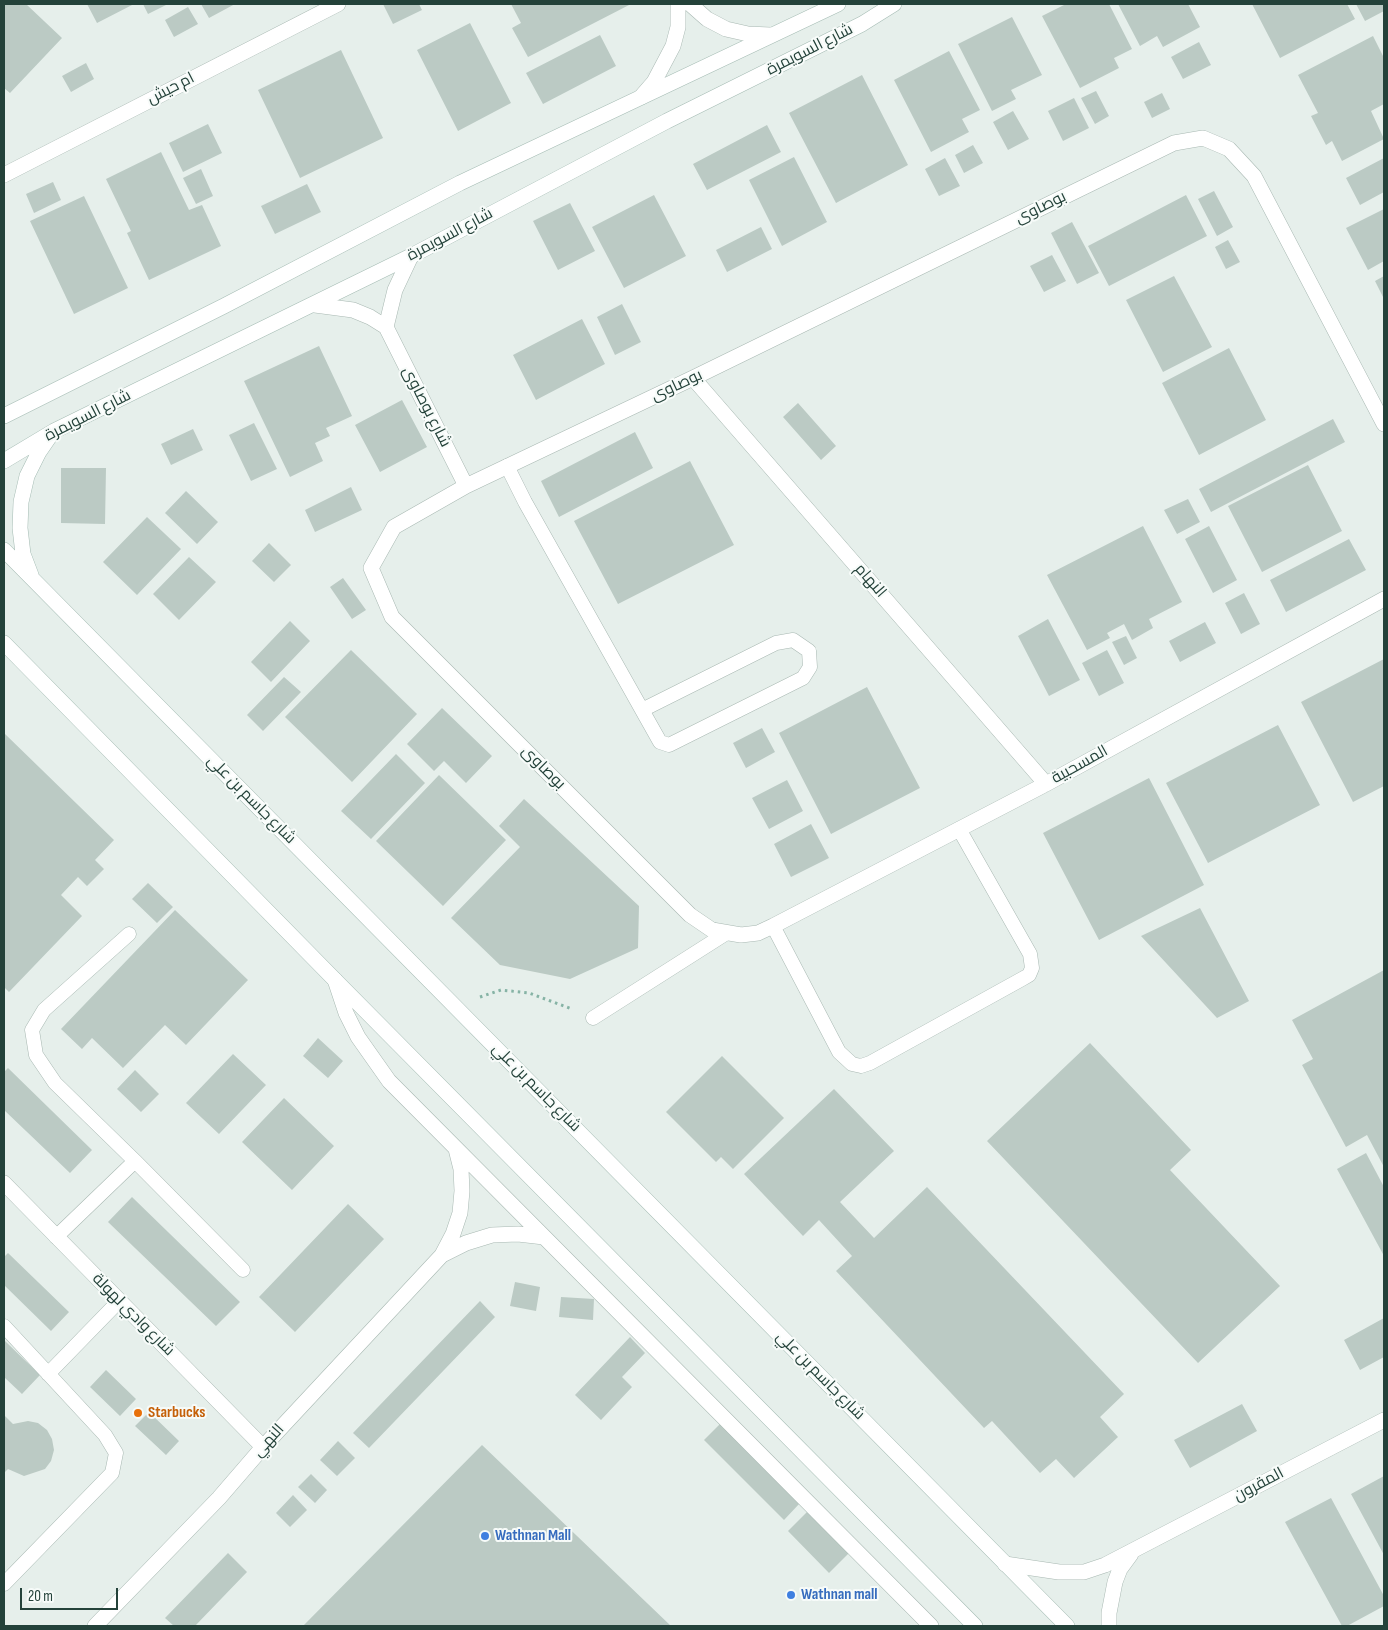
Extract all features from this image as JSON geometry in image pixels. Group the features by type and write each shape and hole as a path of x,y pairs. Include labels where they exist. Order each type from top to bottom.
{"street":[{"name":"ام حيش","path":"4,175 338,4"},
{"path":"641,96 665,65 673,46 678,27 678,4"},
{"path":"690,4 707,19 726,29 748,34 770,35"},
{"name":"شارع السويمرة","path":"4,416 460,183 838,4"},
{"name":"شارع السويمرة","path":"4,461 54,431 315,305 667,121 862,24 894,4"},
{"name":"بوصاوى","path":"773,926 758,933 741,935 724,934 700,924 392,617 371,568 394,527 466,486 694,378 1174,143 1203,138 1229,149 1254,176 1384,424"},
{"path":"315,305 352,310 370,317 386,327 394,290 410,256"},
{"name":"شارع بوصاوى","path":"386,327 466,486"},
{"name":"النهام","path":"694,378 1046,784"},
{"path":"4,405 40,398"},
{"path":"32,578 23,554 20,528 21,502 27,476 39,452 54,431"},
{"name":"شارع جاسم بن علي","path":"4,550 1067,1626"},
{"name":"المسحبية","path":"773,926 1046,784 1384,600"},
{"path":"4,643 975,1626"},
{"path":"335,980 346,1013 373,1059 389,1081 931,1626"},
{"name":"النهي","path":"95,1626 219,1498 263,1447 442,1254 455,1227 462,1191 461,1169 456,1147"},
{"name":"شارع وادي لهولة","path":"4,1183 263,1447"},
{"name":"النهي","path":"442,1254 466,1243 492,1235 518,1234 544,1237"},
{"name":"المقرون","path":"1005,1564 1051,1572 1084,1572 1105,1566 1384,1420"},
{"name":"المقرون","path":"1109,1626 1109,1613 1115,1582 1120,1569 1134,1551"}],"lane":[{"path":"507,466 525,502 642,710 660,742 670,745 803,678 810,667 809,651 793,640 776,643 642,710"},
{"path":"773,926 838,1052 852,1064 861,1066 870,1063 1029,975 1032,968 1030,954 959,829"},
{"path":"129,934 44,1010 32,1030 36,1055 55,1083 243,1270"},
{"path":"593,1018 724,934"},
{"path":"56,1237 135,1161"},
{"path":"48,1374 120,1301"},
{"path":"4,1326 105,1435 116,1453 112,1473 4,1584"}],"path":[{"path":"462,1013 479,997 501,990 529,993 593,1018"}],"building":[{"path":"4,4 26,4 62,38 10,93 4,88"},
{"path":"87,4 134,4 97,23"},
{"path":"143,4 168,4 148,14"},
{"path":"201,4 235,4 209,18"},
{"path":"383,4 419,4 422,10 393,24"},
{"path":"511,4 631,4 528,57 512,28 521,23"},
{"path":"1066,4 1109,4 1132,49 1114,58 1119,68 1080,88 1042,16"},
{"path":"1118,4 1188,4 1200,27 1163,47 1157,36 1140,46"},
{"path":"1252,4 1347,4 1355,19 1280,58"},
{"path":"1356,4 1384,4 1384,11 1365,21"},
{"path":"188,7 198,24 174,37 165,20"},
{"path":"1012,17 1042,75 1011,90 1016,99 992,111 958,44"},
{"path":"470,23 511,103 458,131 417,50"},
{"path":"600,35 616,66 543,104 526,73"},
{"path":"1373,36 1384,58 1384,104 1371,111 1384,139 1342,161 1332,141 1326,145 1311,116 1318,113 1298,75"},
{"path":"1199,42 1211,65 1183,79 1171,57"},
{"path":"341,50 383,138 300,178 258,90"},
{"path":"949,51 980,110 962,119 969,132 931,152 894,80"},
{"path":"86,63 94,79 71,92 62,76"},
{"path":"862,75 908,165 836,203 789,113"},
{"path":"1096,91 1109,116 1095,124 1081,98"},
{"path":"1162,93 1170,109 1152,118 1144,102"},
{"path":"1074,98 1089,128 1063,141 1048,111"},
{"path":"1013,111 1029,139 1008,150 993,122"},
{"path":"208,124 222,153 183,172 169,143"},
{"path":"767,125 781,152 707,190 693,164"},
{"path":"973,145 983,163 964,173 955,155"},
{"path":"161,152 189,210 202,205 221,246 149,280 127,233 131,231 106,179"},
{"path":"794,157 827,222 782,246 749,180"},
{"path":"945,158 960,186 939,196 925,169"},
{"path":"1384,158 1384,192 1360,205 1346,178"},
{"path":"201,169 213,196 196,204 183,178"},
{"path":"53,182 61,200 34,213 26,194"},
{"path":"307,184 321,212 275,234 261,206"},
{"path":"1214,191 1233,227 1217,236 1198,199"},
{"path":"654,195 686,256 624,288 592,227"},
{"path":"1186,195 1207,236 1109,286 1088,246"},
{"path":"84,196 128,288 74,314 30,221"},
{"path":"570,203 595,251 558,270 533,221"},
{"path":"1384,209 1384,261 1368,270 1346,228"},
{"path":"1072,222 1099,273 1077,284 1051,233"},
{"path":"761,227 772,249 727,272 716,250"},
{"path":"1228,240 1240,262 1226,269 1215,247"},
{"path":"1052,255 1066,281 1044,292 1030,266"},
{"path":"1174,276 1212,347 1163,372 1126,300"},
{"path":"1384,276 1384,299 1375,281"},
{"path":"622,304 641,342 615,355 597,317"},
{"path":"582,319 605,364 536,400 513,355"},
{"path":"319,346 352,416 326,428 330,436 315,443 323,461 290,477 244,381"},
{"path":"1229,348 1266,420 1199,455 1162,383"},
{"path":"402,400 427,447 380,472 355,425"},
{"path":"798,403 836,446 821,460 783,417"},
{"path":"1333,419 1345,442 1211,512 1199,489"},
{"path":"254,423 277,469 251,481 229,435"},
{"path":"193,429 203,450 171,465 161,444"},
{"path":"635,432 653,468 559,517 541,481"},
{"path":"690,461 734,545 618,604 574,521"},
{"path":"1308,465 1342,531 1262,572 1228,506"},
{"path":"61,468 106,468 105,524 61,523"},
{"path":"351,487 362,510 315,532 305,510"},
{"path":"186,491 218,522 197,544 165,513"},
{"path":"1188,499 1200,522 1177,534 1164,510"},
{"path":"147,517 181,549 137,595 103,562"},
{"path":"1143,526 1182,602 1149,619 1153,628 1132,640 1124,624 1107,633 1110,638 1087,650 1047,575"},
{"path":"1209,526 1237,580 1213,593 1185,539"},
{"path":"1349,539 1366,570 1286,612 1270,580"},
{"path":"269,543 291,565 274,582 252,561"},
{"path":"189,557 216,582 179,620 153,594"},
{"path":"343,578 366,610 352,619 330,587"},
{"path":"1244,593 1260,624 1241,634 1225,603"},
{"path":"1048,619 1080,680 1049,696 1018,636"},
{"path":"290,621 310,641 271,682 251,662"},
{"path":"1205,622 1216,643 1180,662 1169,641"},
{"path":"1126,636 1137,658 1124,665 1112,642"},
{"path":"351,650 417,714 352,782 285,717"},
{"path":"1107,650 1124,683 1099,696 1082,663"},
{"path":"1384,659 1384,786 1353,802 1301,702"},
{"path":"284,677 301,692 263,731 247,715"},
{"path":"867,687 920,788 831,834 779,733"},
{"path":"442,708 492,756 466,783 444,761 434,771 407,744"},
{"path":"1278,725 1320,805 1208,863 1166,783"},
{"path":"762,728 775,752 746,768 733,743"},
{"path":"4,733 114,840 95,860 104,869 87,886 78,877 61,895 82,916 9,992 4,987"},
{"path":"396,754 425,783 371,839 341,811"},
{"path":"439,775 506,840 443,906 376,841"},
{"path":"1149,778 1204,885 1099,940 1043,833"},
{"path":"787,780 803,811 769,829 752,798"},
{"path":"524,799 639,906 638,948 570,979 500,965 451,918 520,847 499,826"},
{"path":"811,824 829,858 791,877 774,844"},
{"path":"148,883 173,907 157,923 132,899"},
{"path":"1200,908 1249,1001 1217,1018 1141,936"},
{"path":"175,910 248,980 186,1045 165,1025 123,1068 92,1038 82,1049 61,1029"},
{"path":"1384,970 1384,1167 1367,1135 1346,1147 1302,1065 1313,1059 1292,1020"},
{"path":"318,1038 343,1061 328,1078 303,1056"},
{"path":"1090,1043 1191,1150 1170,1170 1280,1286 1198,1363 987,1141"},
{"path":"233,1054 266,1085 219,1134 186,1103"},
{"path":"722,1056 784,1118 733,1169 721,1157 716,1162 666,1112"},
{"path":"8,1068 92,1150 70,1173 4,1110 4,1072"},
{"path":"135,1070 159,1094 141,1112 117,1089"},
{"path":"834,1089 894,1151 840,1202 874,1238 927,1187 1124,1394 1100,1417 1118,1437 1074,1478 1056,1459 1040,1473 992,1421 984,1428 836,1271 852,1256 819,1220 803,1236 744,1174"},
{"path":"284,1098 334,1146 292,1190 242,1142"},
{"path":"1366,1153 1384,1187 1384,1256 1337,1169"},
{"path":"132,1197 240,1302 216,1326 108,1222"},
{"path":"348,1204 384,1239 295,1332 259,1297"},
{"path":"8,1253 69,1312 51,1331 4,1285 4,1257"},
{"path":"515,1282 540,1287 536,1311 510,1306"},
{"path":"561,1297 594,1299 593,1320 559,1317"},
{"path":"480,1301 495,1317 369,1448 353,1433"},
{"path":"1384,1318 1384,1357 1360,1370 1344,1340"},
{"path":"630,1337 645,1353 622,1377 632,1387 601,1420 575,1395"},
{"path":"4,1340 40,1375 22,1394 4,1377"},
{"path":"106,1370 136,1399 120,1416 90,1387"},
{"path":"1242,1404 1257,1431 1190,1468 1174,1440"},
{"path":"149,1412 179,1441 166,1455 135,1426"},
{"path":"4,1415 13,1424 28,1421 38,1423 47,1430 52,1439 54,1450 51,1461 45,1469 24,1476 8,1469 4,1473"},
{"path":"721,1423 800,1503 784,1520 704,1440"},
{"path":"338,1441 355,1458 337,1476 320,1460"},
{"name":"Wathnan Mall","path":"482,1445 671,1626 303,1626"},
{"path":"311,1474 327,1490 315,1503 298,1487"},
{"path":"1384,1476 1384,1555 1351,1494"},
{"path":"293,1495 307,1510 290,1527 276,1513"},
{"path":"1331,1498 1384,1596 1384,1606 1347,1626 1342,1626 1285,1522"},
{"path":"807,1512 849,1553 829,1573 788,1531"},
{"path":"228,1553 247,1572 195,1626 174,1626 165,1618"}],"place":[{"name":"Starbucks","path":"138,1413"},
{"name":"Wathnan Mall","path":"485,1536"},
{"name":"Wathnan mall","path":"791,1595"}]}
